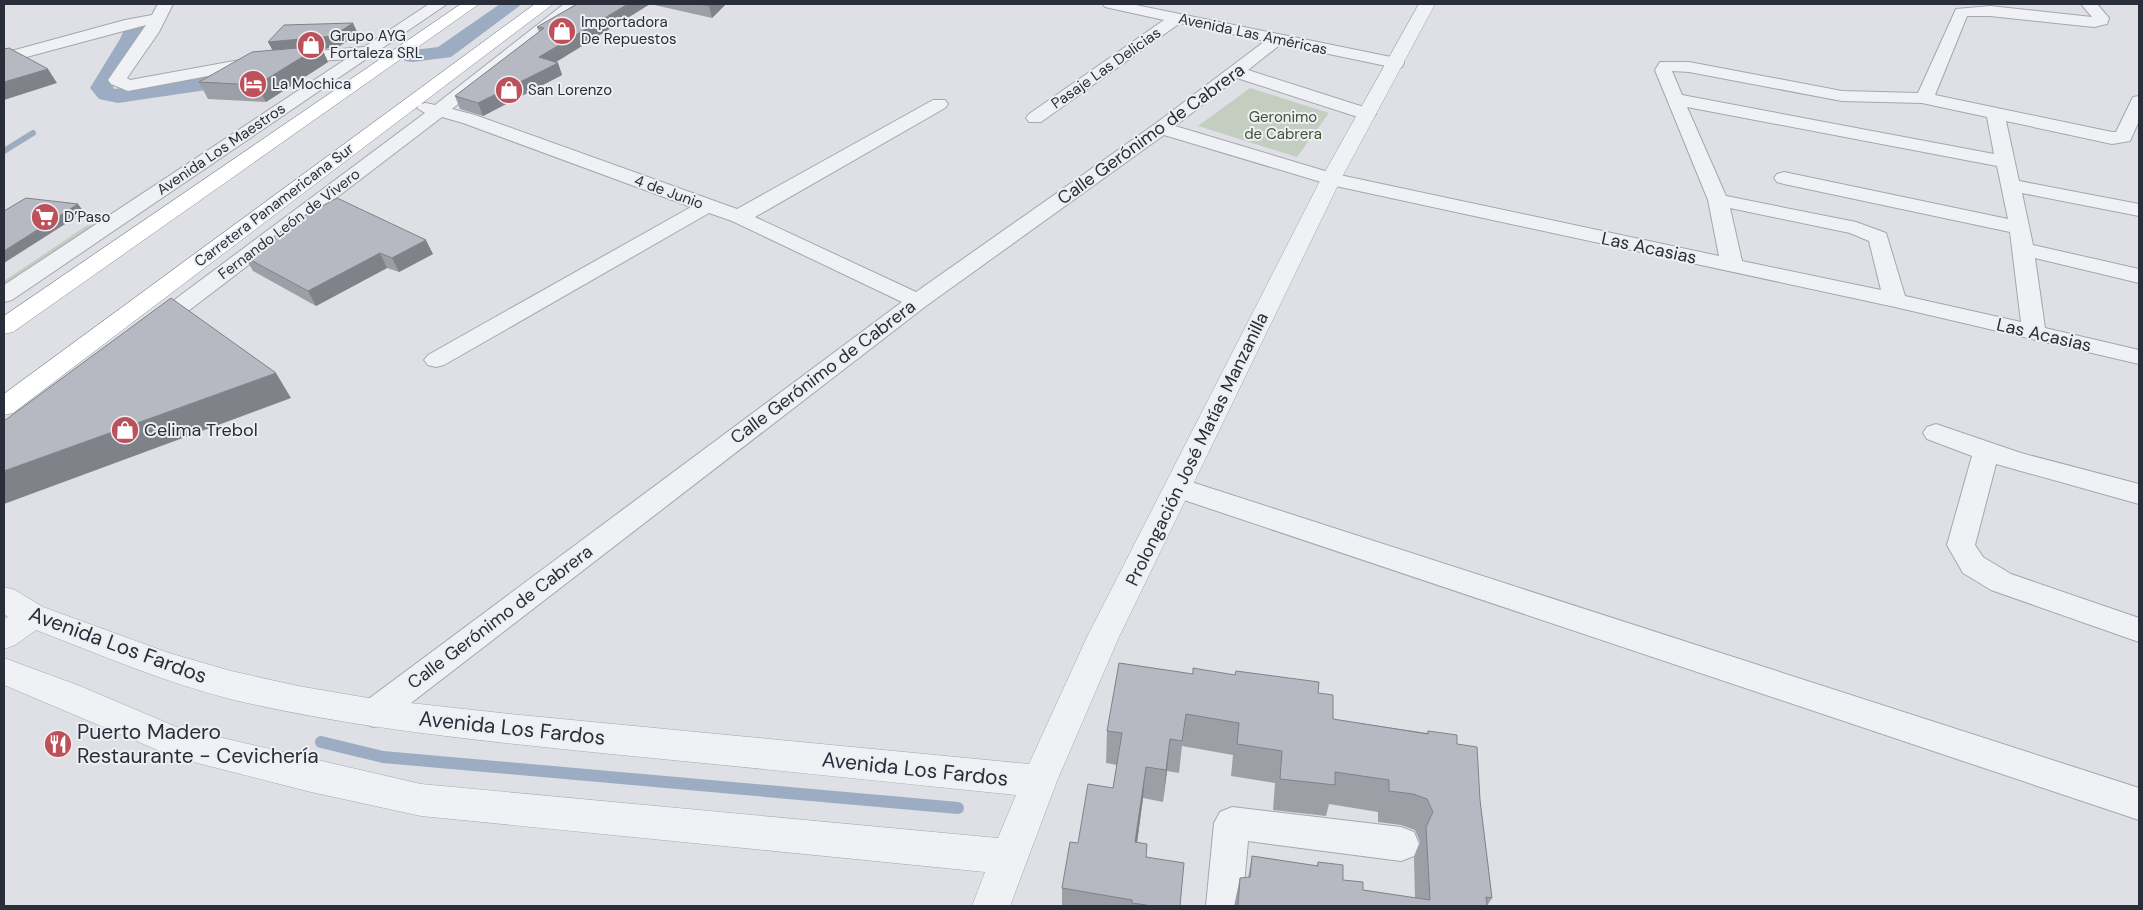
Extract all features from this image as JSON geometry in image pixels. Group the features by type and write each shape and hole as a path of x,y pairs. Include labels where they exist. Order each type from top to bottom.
{"highway":[{"path":"4,327 471,4"},
{"name":"Carretera Panamericana Sur","path":"4,407 545,4"}],"street":[{"name":"Avenida Los Maestros","path":"4,295 439,4"},
{"name":"Fernando León de Vivero","path":"141,336 439,111 573,4"},
{"name":"Avenida Las Américas","path":"1116,4 1396,63"},
{"name":"Prolongación José Matías Manzanilla","path":"991,906 1038,781 1103,637 1179,488 1331,179 1427,4"},
{"path":"1922,98 1928,93 1961,12 1990,11 2094,22 2101,21 2101,18 2089,4"},
{"path":"161,11 117,80 120,83 128,86 262,61 366,52"},
{"path":"4,58 131,23 161,11"},
{"name":"Pasaje Las Delicias","path":"1035,118 1177,18"},
{"name":"Calle Gerónimo de Cabrera","path":"374,713 918,301 1161,128 1278,39"},
{"path":"1732,266 1718,200 1663,70 1666,66 1689,67 1842,96 1922,98 2023,117 2096,136 2123,137 2139,100"},
{"path":"1236,72 1367,114"},
{"path":"1675,99 2007,162"},
{"name":"4 de Junio","path":"411,103 469,119 739,217 918,301"},
{"path":"739,217 939,104"},
{"path":"1995,113 2012,185 2034,333"},
{"name":"Las Acasias","path":"1161,128 1331,179 1895,300 2139,357"},
{"path":"1784,178 2021,238 2139,276"},
{"path":"2012,185 2139,210"},
{"path":"1718,200 1856,228 1880,237 1895,300"},
{"path":"436,360 707,206"},
{"path":"1936,433 1986,453 2042,470 2139,494"},
{"path":"1986,453 1961,545 1973,565 2001,582 2139,630"},
{"path":"1179,488 2139,804"},
{"name":"Avenida Los Fardos","path":"4,599 32,616 165,665 231,685 298,700 374,713 520,730 1038,781"},
{"path":"4,636 32,616"},
{"path":"4,671 68,696 174,742 311,776 421,800 1009,857"},
{"path":"1224,906 1232,823 1402,844"}],"green space":[{"name":"Geronimo de Cabrera","path":"1250,88 1329,113 1297,157 1198,126"},
{"path":"105,222 4,289 4,281 86,226"}],"building":[{"path":"577,4 628,4 539,57 558,63 478,103 455,96 544,28 537,27"},
{"path":"353,23 333,36 268,42 284,25"},
{"path":"320,46 257,85 199,82 252,52"},
{"path":"9,48 48,69 4,82 4,49"},
{"path":"26,198 78,204 4,251 4,211"},
{"path":"337,198 426,240 392,258 380,253 308,291 245,257 300,218"},
{"path":"171,298 276,373 4,471 4,421"},
{"path":"1119,663 1193,674 1193,668 1235,675 1236,671 1319,682 1318,693 1333,695 1333,719 1428,734 1428,731 1457,735 1457,744 1477,747 1480,800 1492,898 1486,897 1487,906 1238,906 1240,878 1250,877 1252,856 1318,866 1318,862 1343,865 1343,880 1363,882 1363,890 1430,900 1426,827 1433,812 1427,799 1413,794 1389,791 1389,780 1335,772 1335,785 1280,779 1282,751 1237,744 1239,723 1186,714 1182,741 1170,739 1166,770 1146,767 1135,842 1147,844 1146,857 1184,863 1180,906 1152,906 1132,903 1132,900 1062,888 1070,842 1078,843 1088,784 1113,788 1122,733 1107,731"}],"waterway":[{"path":"413,56 444,53 512,4"},
{"path":"134,27 130,39 101,88 107,94 118,96 247,77"},
{"path":"4,151 33,133"},
{"path":"321,742 383,757 958,808"}],"place":[{"name":"Importadora De Repuestos","path":"562,31"},
{"name":"Grupo AYG Fortaleza SRL","path":"311,45"},
{"name":"La Mochica","path":"253,84"},
{"name":"San Lorenzo","path":"509,90"},
{"name":"D’Paso","path":"45,217"},
{"name":"Celima Trebol","path":"125,430"},
{"name":"Puerto Madero Restaurante - Cevichería","path":"58,744"}]}
